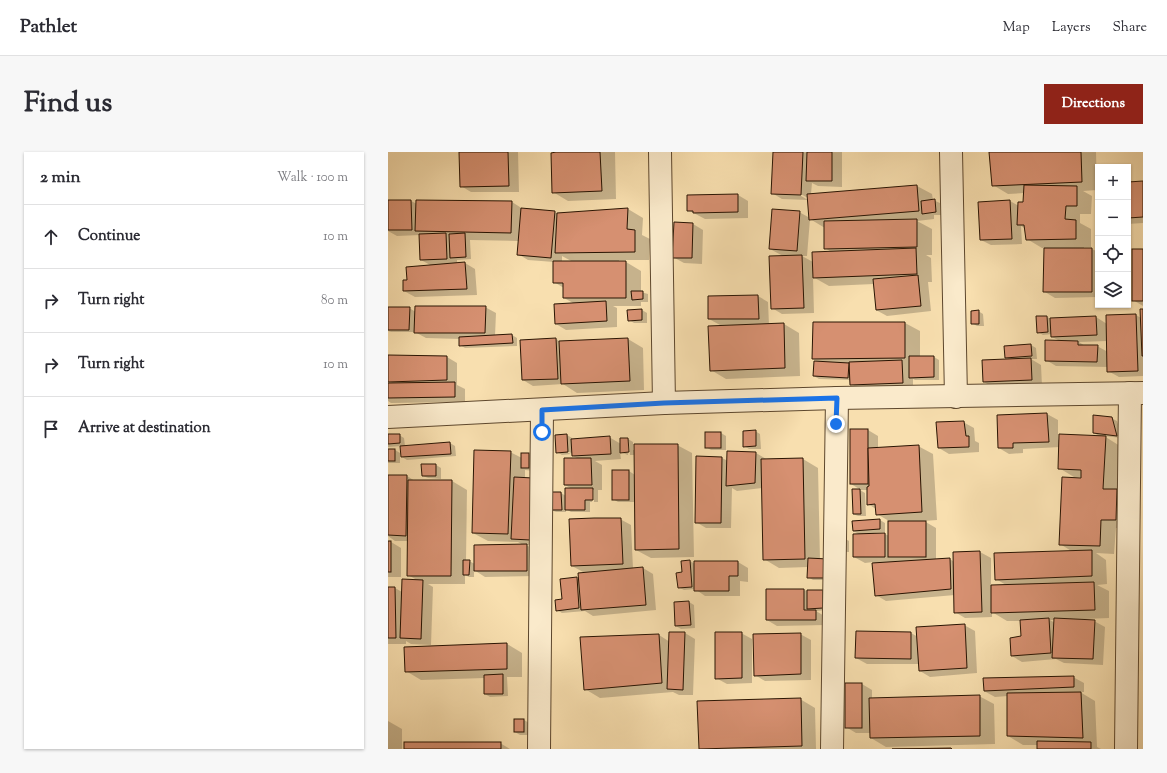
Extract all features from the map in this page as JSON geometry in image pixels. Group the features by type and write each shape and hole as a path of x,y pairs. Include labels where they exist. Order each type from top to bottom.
{"street":[{"path":"660,152 664,403"},
{"path":"951,152 956,397"},
{"path":"388,417 664,403 837,398 1136,393 1126,749"},
{"path":"832,749 837,398"},
{"path":"539,749 542,410"}],"building":[{"path":"459,152 508,152 509,186 460,187"},
{"path":"600,152 602,191 552,193 551,153"},
{"path":"773,152 803,152 801,195 771,194"},
{"path":"807,152 832,152 832,181 806,181"},
{"path":"989,152 1081,152 1082,182 992,186"},
{"path":"1143,181 1143,217 1131,218 1131,182"},
{"path":"917,185 919,211 809,220 807,194"},
{"path":"1024,185 1077,186 1077,206 1066,206 1065,219 1076,220 1076,239 1026,240 1024,225 1017,225 1018,202 1023,202"},
{"path":"738,194 738,212 693,213 693,211 687,211 687,195"},
{"path":"935,199 936,212 922,214 921,201"},
{"path":"388,200 411,200 412,230 388,230"},
{"path":"416,200 512,201 511,233 415,231"},
{"path":"1010,200 1012,239 980,240 978,202"},
{"path":"521,208 555,211 551,258 517,255"},
{"path":"628,208 627,229 635,230 635,252 555,253 557,213"},
{"path":"772,209 800,211 797,251 769,249"},
{"path":"917,219 917,247 824,249 824,221"},
{"path":"674,222 693,223 692,258 672,258"},
{"path":"446,233 447,259 420,260 419,234"},
{"path":"465,233 466,257 450,258 449,234"},
{"path":"916,248 917,274 813,278 812,252"},
{"path":"1044,248 1092,248 1092,292 1043,292"},
{"path":"1132,249 1143,249 1143,301 1132,301"},
{"path":"802,255 804,308 771,309 769,256"},
{"path":"553,261 626,261 626,298 563,298 563,283 553,283"},
{"path":"465,262 467,289 403,291 403,280 407,280 406,267"},
{"path":"918,275 921,306 876,310 873,279"},
{"path":"631,291 643,291 643,299 632,300"},
{"path":"758,295 759,319 708,319 708,296"},
{"path":"606,301 607,321 555,324 554,304"},
{"path":"415,306 486,306 485,333 414,333"},
{"path":"388,307 410,307 409,330 388,330"},
{"path":"642,309 642,320 628,321 627,310"},
{"path":"1140,309 1143,309 1143,356 1142,356"},
{"path":"979,310 979,324 971,324 971,311"},
{"path":"1136,314 1138,371 1107,372 1106,315"},
{"path":"1036,316 1047,316 1048,332 1037,333"},
{"path":"1096,316 1097,335 1051,337 1050,318"},
{"path":"813,322 905,322 905,358 812,359"},
{"path":"784,323 785,368 710,371 708,326"},
{"path":"512,334 513,343 459,346 459,337"},
{"path":"556,338 558,379 522,380 520,340"},
{"path":"628,338 630,381 561,384 559,341"},
{"path":"1045,340 1078,341 1078,345 1098,345 1097,362 1045,361"},
{"path":"1031,344 1032,356 1005,358 1004,346"},
{"path":"388,355 447,356 447,380 388,382"},
{"path":"909,356 934,356 934,377 909,378"},
{"path":"1031,358 1032,380 983,382 982,360"},
{"path":"902,360 903,383 850,385 849,362"},
{"path":"814,361 849,363 848,378 813,376"},
{"path":"455,382 455,397 388,398 388,383"},
{"path":"1047,413 1049,442 1013,443 1013,448 998,448 997,415"},
{"path":"1093,415 1112,417 1117,436 1093,433"},
{"path":"964,421 966,436 969,436 969,447 938,448 936,422"},
{"path":"850,429 868,429 868,484 850,484"},
{"path":"756,430 756,446 743,447 743,431"},
{"path":"705,432 721,432 721,448 705,448"},
{"path":"388,434 400,434 400,443 388,444"},
{"path":"567,434 568,452 556,453 555,435"},
{"path":"1059,434 1106,436 1103,489 1117,489 1116,520 1101,520 1100,546 1059,545 1062,477 1081,478 1081,470 1058,469"},
{"path":"610,436 611,454 572,456 571,439"},
{"path":"620,438 628,438 629,452 620,453"},
{"path":"450,442 451,454 401,457 400,446"},
{"path":"634,444 678,444 679,549 635,550"},
{"path":"919,445 922,512 876,515 875,504 867,505 867,487 869,486 868,448"},
{"path":"388,449 395,449 395,461 388,461"},
{"path":"474,450 511,451 508,534 472,533"},
{"path":"727,451 756,452 755,483 726,486"},
{"path":"521,453 529,453 529,468 521,468"},
{"path":"696,456 722,457 721,523 695,523"},
{"path":"564,458 591,458 592,485 564,485"},
{"path":"803,458 805,559 763,560 761,459"},
{"path":"421,464 436,464 436,476 422,476"},
{"path":"612,470 629,470 629,500 612,500"},
{"path":"388,475 407,475 406,536 388,535"},
{"path":"514,477 533,478 530,540 511,539"},
{"path":"408,480 452,480 451,576 407,576"},
{"path":"565,488 593,488 593,500 585,500 585,510 565,510"},
{"path":"852,489 860,489 861,514 853,514"},
{"path":"550,492 561,492 562,510 550,510"},
{"path":"621,518 623,564 571,566 569,519"},
{"path":"880,519 880,529 853,531 852,521"},
{"path":"888,521 926,521 926,557 888,557"},
{"path":"885,533 885,557 853,557 853,534"},
{"path":"388,541 391,541 391,572 388,572"},
{"path":"527,544 527,571 474,571 474,545"},
{"path":"1092,550 1092,576 995,580 994,553"},
{"path":"980,551 982,612 954,613 953,552"},
{"path":"808,558 828,559 828,578 807,578"},
{"path":"950,558 951,589 875,596 872,563"},
{"path":"463,560 470,560 469,575 463,575"},
{"path":"690,560 692,587 678,588 676,573 682,572 681,561"},
{"path":"694,561 738,561 738,576 729,576 729,591 694,591"},
{"path":"643,567 646,605 581,610 578,573"},
{"path":"577,577 579,608 556,611 555,600 562,599 560,579"},
{"path":"402,579 423,580 421,639 400,638"},
{"path":"1094,582 1095,610 991,613 991,585"},
{"path":"388,587 395,587 396,638 388,638"},
{"path":"766,589 804,589 804,610 816,610 816,620 766,620"},
{"path":"807,590 823,590 823,608 807,609"},
{"path":"689,601 691,625 675,626 674,602"},
{"path":"1049,618 1051,653 1011,656 1010,638 1021,636 1020,620"},
{"path":"1054,618 1095,620 1093,659 1052,658"},
{"path":"965,624 967,668 919,671 916,627"},
{"path":"856,631 911,632 911,659 855,658"},
{"path":"669,632 685,632 683,690 667,689"},
{"path":"715,632 742,632 742,678 715,679"},
{"path":"801,633 801,674 754,676 753,634"},
{"path":"659,634 662,683 584,690 580,637"},
{"path":"507,643 507,669 405,672 404,647"},
{"path":"503,674 503,694 484,694 484,675"},
{"path":"1074,676 1074,687 984,691 983,678"},
{"path":"845,683 862,683 862,728 845,728"},
{"path":"1081,692 1083,738 1007,736 1007,693"},
{"path":"980,695 980,736 870,738 869,698"},
{"path":"801,698 802,746 699,749 697,701"},
{"path":"514,719 524,719 524,732 514,732"},
{"path":"1037,741 1091,742 1091,749 1037,749"},
{"path":"404,742 501,742 501,749 404,749"},
{"path":"951,748 952,749 892,749"}],"route":[{"path":"542,432 542,410 664,403 837,398 836,424"}]}
